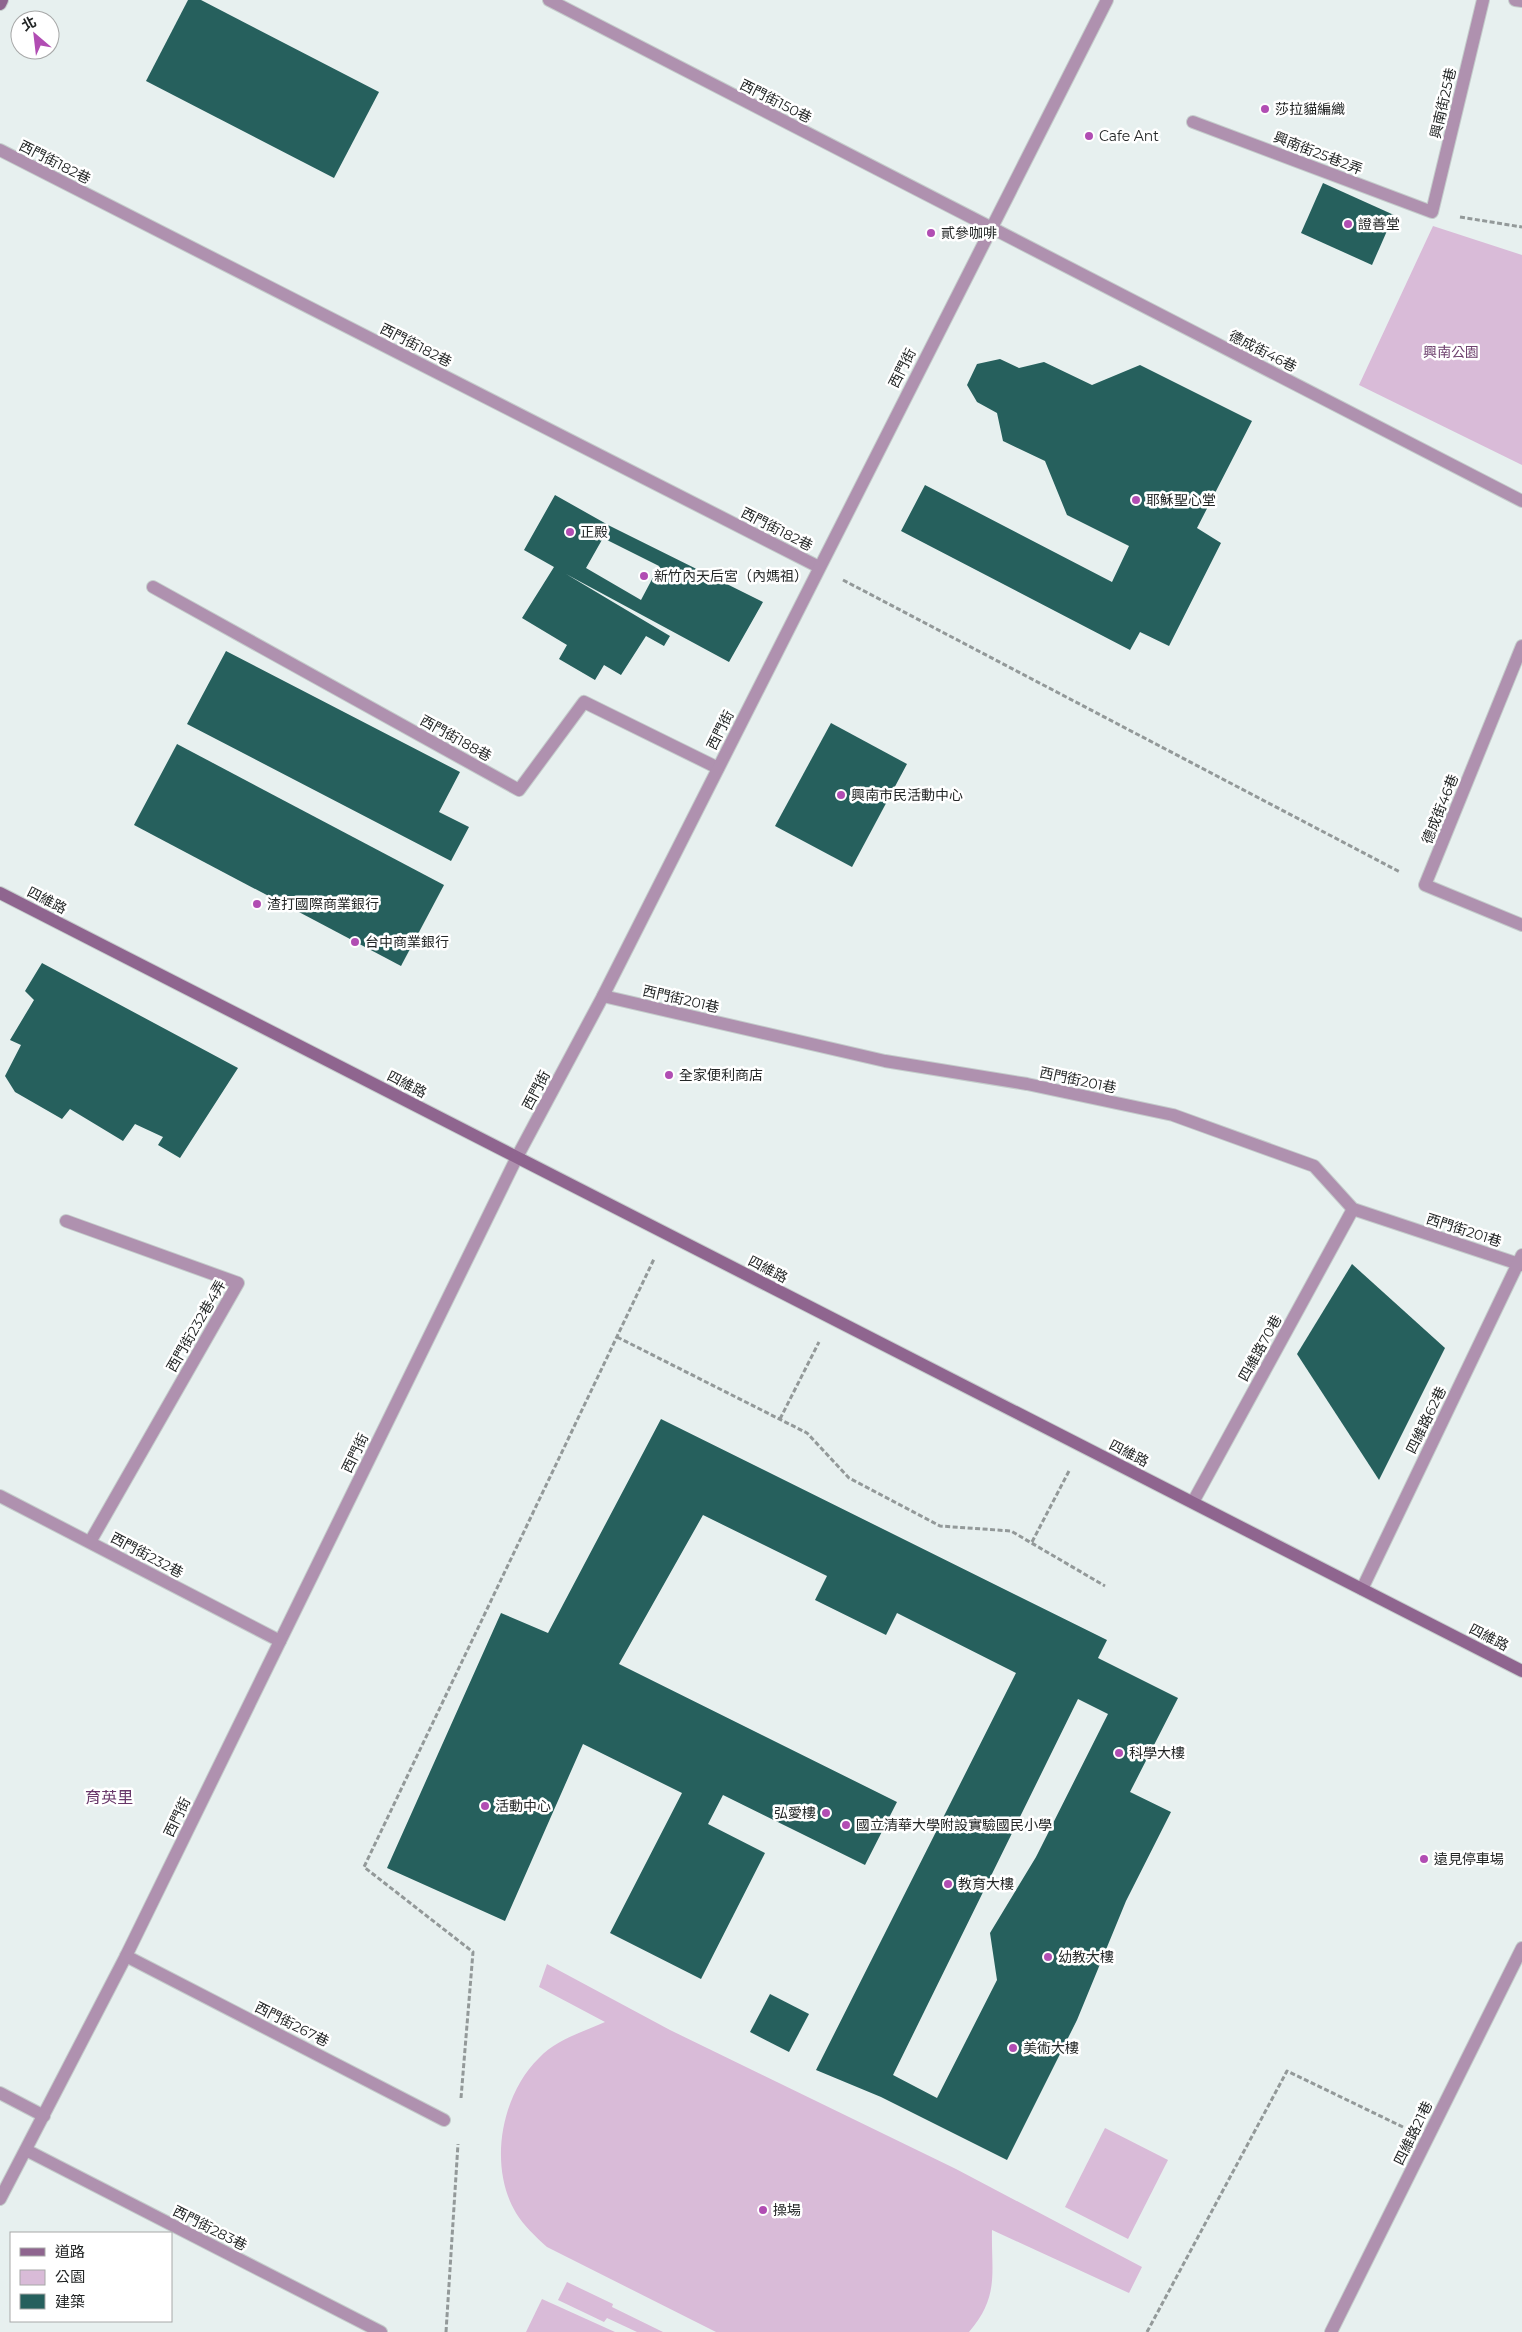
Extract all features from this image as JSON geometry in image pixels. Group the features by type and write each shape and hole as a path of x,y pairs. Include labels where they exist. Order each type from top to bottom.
{"street":[{"path":"0,4 2,0"},
{"name":"西門街150巷","path":"549,0 990,229"},
{"name":"西門街","path":"0,2198 126,1956 517,1157 603,996 1107,0"},
{"name":"興南街25巷","path":"1432,212 1483,0"},
{"path":"1515,0 1522,1"},
{"name":"興南街25巷2弄","path":"1193,122 1432,212"},
{"name":"西門街182巷","path":"0,150 819,567"},
{"name":"德成街46巷","path":"990,229 1522,501"},
{"name":"西門街188巷","path":"152,587 519,790 584,702 718,768"},
{"name":"德成街46巷","path":"1425,885 1522,646"},
{"path":"1425,885 1522,926"},
{"name":"四維路","path":"0,893 1522,1671"},
{"name":"西門街201巷","path":"603,996 885,1061 1027,1084 1173,1115 1314,1166 1353,1209 1521,1261"},
{"name":"四維路70巷","path":"1193,1502 1353,1209"},
{"name":"西門街232巷4弄","path":"66,1221 238,1283 90,1542"},
{"name":"四維路62巷","path":"1362,1589 1521,1261"},
{"name":"西門街232巷","path":"0,1496 280,1641"},
{"name":"四維路21巷","path":"1331,2332 1522,1948"},
{"name":"西門街267巷","path":"126,1956 444,2120"},
{"path":"0,2093 44,2116"},
{"name":"西門街283巷","path":"26,2150 381,2332"}],"path":[{"path":"1432,212 1522,227"},
{"path":"819,567 1425,885"},
{"path":"460,2107 473,1952 364,1867 666,1234"},
{"path":"780,1420 831,1318"},
{"path":"617,1337 807,1433 849,1478 940,1526 1011,1531 1105,1586"},
{"path":"1032,1542 1082,1446"},
{"path":"1147,2332 1287,2071 1427,2139"},
{"path":"446,2332 458,2136"}],"green space":[{"name":"興南公園","path":"1433,226 1522,255 1522,465 1359,385"},
{"path":"547,1964 670,2030 956,2169 1142,2267 1129,2293 992,2230 992,2283 990,2295 986,2307 969,2332 716,2332 547,2247 519,2218 507,2194 502,2174 501,2153 508,2111 515,2091 526,2073 546,2051 570,2037 605,2022 539,1987"},
{"path":"1105,2128 1168,2160 1128,2239 1065,2207"},
{"path":"567,2282 613,2304 612,2307 663,2332 637,2332 607,2318 604,2322 558,2300"},
{"path":"542,2299 615,2332 526,2332"}],"building":[{"path":"188,0 201,0 379,92 334,178 146,81"},
{"name":"證善堂","path":"1323,183 1394,215 1372,265 1301,233"},
{"name":"耶穌聖心堂","path":"1000,359 1019,368 1044,362 1092,385 1140,365 1252,421 1197,528 1221,543 1169,646 1140,632 1130,650 901,531 925,485 1112,582 1129,546 1067,515 1045,461 1003,441 997,413 977,402 967,385 977,364"},
{"name":"新竹內天后宮（內媽祖）","path":"555,495 610,526 763,602 729,662 566,574 670,636 664,646 646,636 621,675 604,665 595,680 559,659 567,645 522,618 554,567 524,550","holes":["603,538 659,566 641,600 586,568"]},
{"path":"226,651 460,772 439,812 469,827 451,861 187,724"},
{"name":"興南市民活動中心","path":"831,723 907,764 852,867 775,826"},
{"path":"177,744 444,885 401,966 134,825"},
{"path":"42,963 238,1068 180,1158 158,1145 163,1137 135,1124 123,1141 70,1109 62,1119 15,1092 5,1076 21,1045 10,1040 34,1000 25,991"},
{"path":"1352,1264 1445,1348 1379,1480 1297,1354"},
{"path":"661,1419 1107,1640 1098,1658 1178,1698 1130,1792 1171,1812 1126,1901 1077,2020 1007,2160 881,2097 816,2070 1016,1673 897,1613 886,1635 815,1600 827,1576 703,1515 619,1664 897,1802 865,1865 723,1795 708,1824 765,1853 701,1979 610,1933 682,1793 583,1744 505,1921 387,1868 501,1613 548,1633","holes":["1078,1699 1108,1714 1036,1857 990,1933 997,1980 937,2098 893,2075"]},
{"path":"770,1994 809,2014 789,2052 750,2032"}],"place":[{"name":"莎拉貓編織","path":"1265,109"},
{"name":"Cafe Ant","path":"1089,136"},
{"name":"證善堂","path":"1348,224"},
{"name":"貳參咖啡","path":"931,233"},
{"name":"耶穌聖心堂","path":"1136,500"},
{"name":"正殿","path":"570,532"},
{"name":"新竹內天后宮（內媽祖）","path":"644,576"},
{"name":"興南市民活動中心","path":"841,795"},
{"name":"渣打國際商業銀行","path":"257,904"},
{"name":"台中商業銀行","path":"355,942"},
{"name":"全家便利商店","path":"669,1075"},
{"name":"科學大樓","path":"1119,1753"},
{"name":"活動中心","path":"485,1806"},
{"name":"弘愛樓","path":"826,1813"},
{"name":"國立清華大學附設實驗國民小學","path":"846,1825"},
{"name":"遠見停車場","path":"1424,1859"},
{"name":"教育大樓","path":"948,1884"},
{"name":"幼教大樓","path":"1048,1957"},
{"name":"美術大樓","path":"1013,2048"},
{"name":"操場","path":"763,2210"}],"district":[{"name":"育英里","path":"109,1797"}]}
